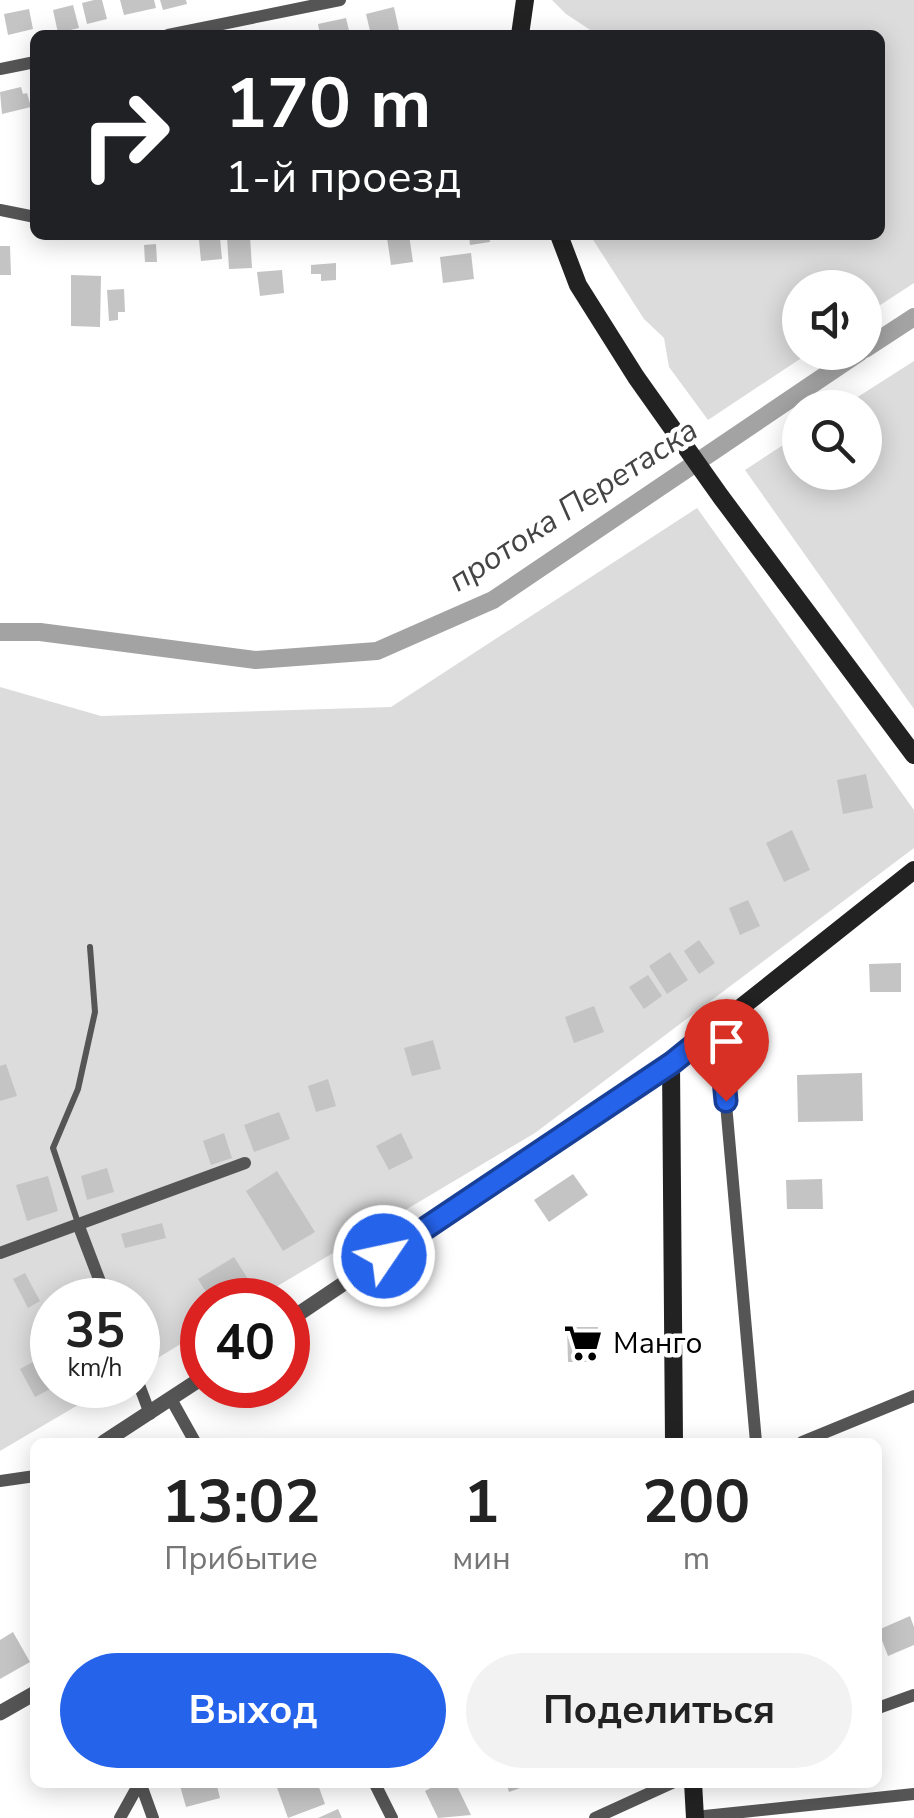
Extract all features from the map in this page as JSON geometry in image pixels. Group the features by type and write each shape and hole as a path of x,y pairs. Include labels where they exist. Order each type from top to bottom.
{"main road":[{"path":"521,30 524,0"},
{"path":"561,240 578,285 636,377 914,755"},
{"path":"674,1438 672,1063 914,870"},
{"path":"693,1788 695,1818"}],"street":[{"path":"187,30 281,6 340,0"},
{"path":"0,69 30,63"},
{"path":"0,210 30,216"},
{"path":"719,1025 756,1438"},
{"path":"310,1306 672,1063"},
{"path":"0,1253 246,1163"},
{"path":"78,1224 98,1278"},
{"path":"111,1438 180,1394"},
{"path":"812,1438 914,1396"},
{"path":"171,1400 193,1438"},
{"path":"148,1408 150,1414"},
{"path":"0,1481 30,1477"},
{"path":"882,1707 914,1695"},
{"path":"0,1713 30,1696"},
{"path":"120,1818 137,1788"},
{"path":"142,1788 153,1818"},
{"path":"377,1788 392,1818"},
{"path":"595,1818 661,1788"},
{"path":"695,1818 914,1794"}],"lane":[{"path":"78,1224 54,1148 78,1089 94,1012 90,947"}],"shaded area":[{"path":"552,0 914,0 914,283 882,304 882,270 782,270 783,370 708,420 669,367 664,338 644,319 593,240 885,240 885,30 590,30"},
{"path":"914,361 914,709 745,470 782,446 782,490 882,490 882,390 869,390"},
{"path":"697,508 914,810 914,848 535,1133 291,1278 180,1278 180,1344 160,1357 160,1278 30,1278 30,1408 73,1408 0,1451 0,687 101,716 391,707"}],"building":[{"path":"102,0 107,19 87,24 82,3"},
{"path":"120,0 154,0 156,8 124,15"},
{"path":"160,0 186,0 187,4 163,10"},
{"path":"73,5 79,28 57,30 53,10"},
{"path":"394,7 399,30 370,30 366,14"},
{"path":"29,9 33,29 8,35 4,14"},
{"path":"346,18 349,30 319,30 318,24"},
{"path":"21,87 23,94 27,93 30,107 2,114 0,92"},
{"path":"199,240 220,240 222,259 201,261"},
{"path":"227,240 250,240 252,268 229,269"},
{"path":"387,240 410,240 413,262 391,265"},
{"path":"470,240 490,240 490,242 470,245"},
{"path":"156,244 157,262 145,262 144,245"},
{"path":"0,246 10,246 11,275 0,275"},
{"path":"471,253 474,279 443,283 440,257"},
{"path":"336,263 336,280 321,281 321,274 311,274 311,265"},
{"path":"282,270 284,293 260,296 257,272"},
{"path":"71,275 101,276 100,327 71,326"},
{"path":"124,289 125,312 118,312 118,320 109,321 107,290"},
{"path":"866,774 873,808 843,814 837,780"},
{"path":"792,830 810,870 784,882 766,843"},
{"path":"748,900 760,926 740,935 729,908"},
{"path":"699,940 715,963 699,974 684,951"},
{"path":"670,952 688,980 667,994 649,966"},
{"path":"901,963 901,992 870,992 869,964"},
{"path":"648,975 662,996 644,1009 629,987"},
{"path":"594,1006 604,1032 574,1043 565,1017"},
{"path":"433,1040 441,1069 412,1076 404,1048"},
{"path":"6,1064 17,1096 0,1101 0,1066"},
{"path":"862,1073 863,1121 798,1122 797,1075"},
{"path":"328,1079 336,1106 316,1112 308,1086"},
{"path":"279,1112 290,1139 254,1152 244,1125"},
{"path":"224,1133 232,1158 211,1165 203,1141"},
{"path":"401,1133 413,1158 389,1170 376,1146"},
{"path":"107,1168 114,1192 87,1200 81,1176"},
{"path":"277,1171 315,1232 283,1251 246,1191"},
{"path":"573,1174 588,1195 549,1222 534,1200"},
{"path":"48,1176 58,1211 27,1221 16,1185"},
{"path":"822,1179 823,1209 787,1209 786,1180"},
{"path":"162,1223 166,1238 125,1248 121,1234"},
{"path":"234,1257 247,1278 200,1278"},
{"path":"25,1273 30,1282 28,1308 13,1279"},
{"path":"567,1327 598,1327 598,1362 568,1362"},
{"path":"30,1364 30,1388 20,1369"},
{"path":"910,1616 914,1645 888,1656 882,1628"},
{"path":"13,1632 30,1662 0,1679 0,1640"},
{"path":"181,1788 218,1788 220,1798 186,1807"},
{"path":"277,1788 319,1788 325,1804 288,1818"},
{"path":"458,1788 471,1815 438,1818 425,1791"},
{"path":"338,1809 342,1818 318,1818"}],"waterway":[{"name":"протока Перетаска","path":"882,338 914,317"},
{"name":"протока Перетаска","path":"0,632 40,632 256,660 377,651 493,600 833,370"}],"place":[{"name":"Манго","path":"583,1343"}],"route":[{"path":"384,1256 672,1063 719,1025 726,1101"}]}
